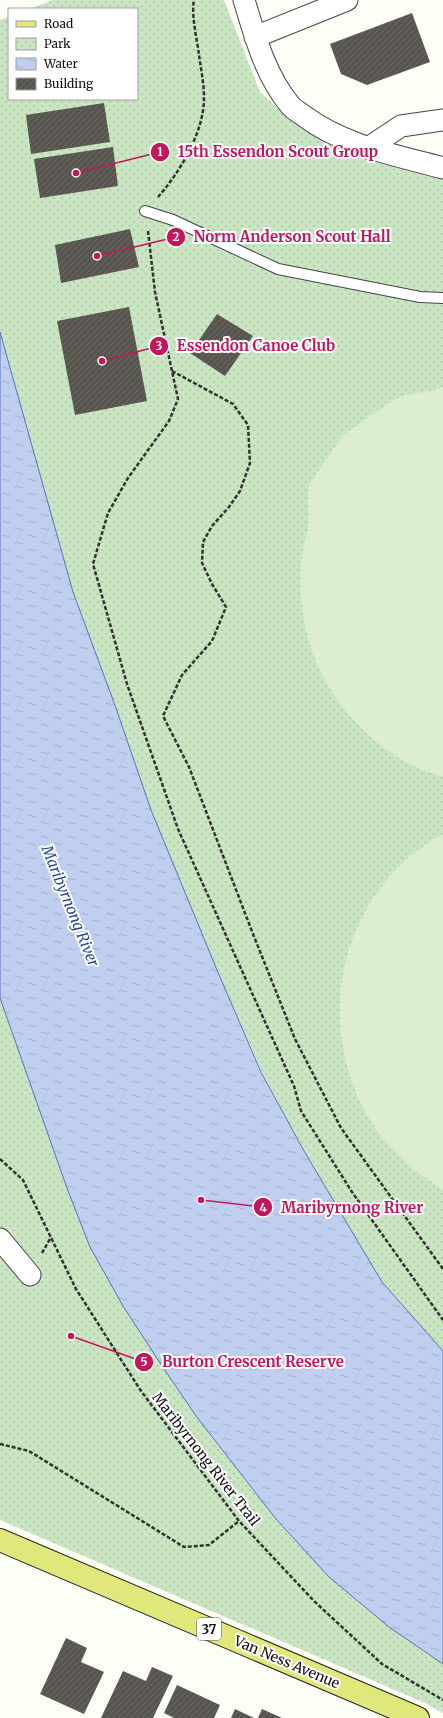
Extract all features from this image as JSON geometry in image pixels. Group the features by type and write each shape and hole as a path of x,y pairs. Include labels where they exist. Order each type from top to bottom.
{"main road":[{"name":"Van Ness Avenue","path":"0,1540 418,1718"}],"street":[{"path":"244,0 255,37 272,77 291,106 319,128 368,148 443,168"},
{"path":"255,37 347,0"},
{"path":"368,148 401,126 443,120"},
{"path":"0,1239 30,1275"}],"lane":[{"path":"146,211 173,220 278,269 420,297 443,298"}],"path":[{"path":"194,0 204,99 198,130 188,154 169,184 146,211 155,292 178,399 169,422 128,478 108,514 93,564 123,669 178,829 294,1086 301,1111 352,1192 443,1320"},
{"path":"172,370 233,404 248,425 250,463 240,491 229,507 212,526 203,542 202,563 212,584 226,606 212,641 182,675 163,716 189,767 252,934 295,1038 341,1128 443,1269"},
{"name":"Maribyrnong River Trail","path":"0,1159 23,1180 76,1289 141,1391 239,1520 314,1601 382,1664 443,1700"},
{"path":"0,1444 29,1451 184,1547 209,1545 239,1520"}],"green space":[{"path":"53,0 224,0 260,92 284,114 327,139 443,170 443,1351 382,1282 304,1151 262,1072 217,970 151,810 116,708 73,592 0,332 0,20 8,17 8,100 138,100 138,8 32,8"},
{"path":"443,387 443,777 416,767 390,752 367,734 347,712 329,688 316,661 307,634 302,605 301,578 303,547 308,530 309,487 344,435 373,414 402,396"},
{"path":"443,834 443,1190 410,1166 395,1152 381,1136 358,1098 345,1056 340,1013 344,971 356,930 377,892 406,860"},
{"path":"0,998 44,1121 162,1366 196,1416 276,1519 329,1577 389,1627 443,1664 443,1713 425,1703 0,1520"}],"water":[{"path":"0,332 73,592 116,708 151,810 261,1072 304,1151 382,1282 443,1351 443,1664 389,1627 329,1577 276,1519 196,1416 162,1366 123,1306 90,1247 68,1191 0,998"}],"building":[{"path":"412,13 430,62 367,85 341,74 330,44"},
{"path":"104,103 110,142 31,154 26,115"},
{"path":"113,147 118,186 40,198 34,159"},
{"path":"130,229 139,267 61,283 55,245"},
{"path":"129,307 147,401 75,415 57,321"},
{"path":"217,314 253,336 225,376 190,353"},
{"path":"66,1638 87,1648 81,1662 104,1672 84,1714 40,1694"},
{"path":"152,1667 173,1676 153,1718 101,1718 123,1671 146,1681"},
{"path":"177,1685 220,1705 214,1718 174,1718 164,1713"},
{"path":"235,1709 254,1718 231,1718"},
{"path":"262,1709 282,1718 258,1718"}],"place":[{"name":"15th Essendon Scout Group","path":"76,173"},
{"name":"Norm Anderson Scout Hall","path":"97,256"},
{"name":"Essendon Canoe Club","path":"102,361"},
{"name":"Maribyrnong River","path":"201,1200"},
{"name":"Burton Crescent Reserve","path":"71,1336"}]}
